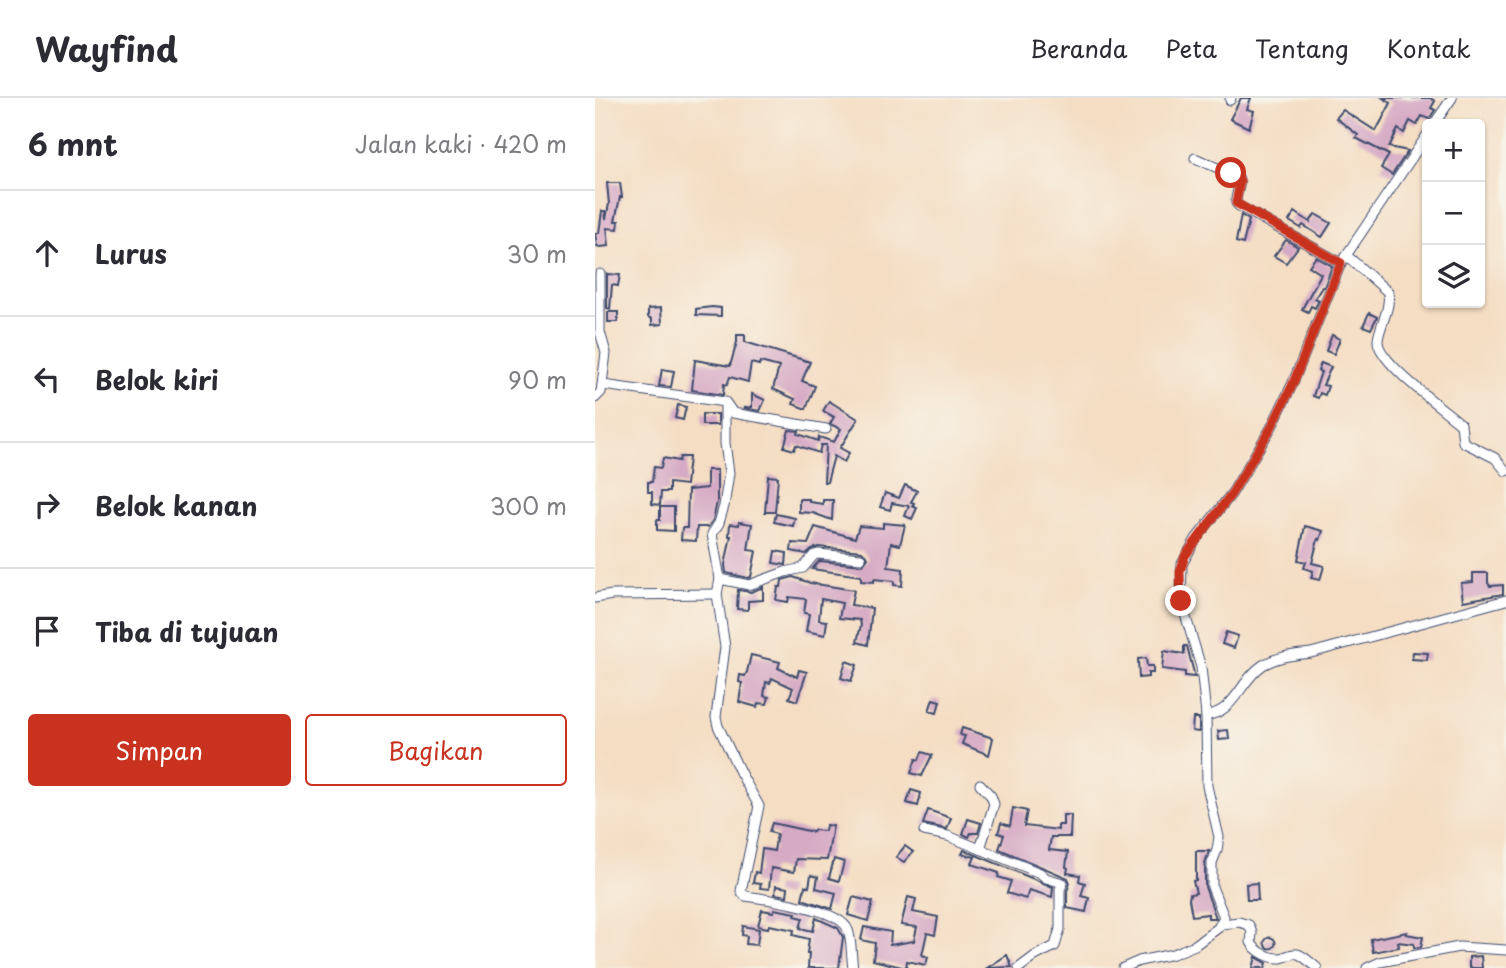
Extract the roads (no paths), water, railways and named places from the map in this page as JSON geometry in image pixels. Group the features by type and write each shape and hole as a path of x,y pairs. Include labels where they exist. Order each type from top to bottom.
{"street":[{"path":"1437,119 1452,98"},
{"path":"1222,924 1223,912 1214,894 1211,878 1219,837 1207,786 1206,715 1201,667 1181,601 1182,564 1190,548 1232,493 1271,428 1292,386 1343,259 1422,142"},
{"path":"1195,158 1238,177 1240,181 1235,198 1239,206 1343,259 1388,292 1389,303 1378,340 1380,349 1419,393 1461,424 1463,442 1495,458 1506,471"},
{"path":"595,398 600,395 603,385 606,354 597,311 600,274"},
{"path":"603,385 725,402 733,413 826,429"},
{"path":"725,402 725,443 729,473 724,506 719,523 712,534 720,579 717,594 725,648 717,722 760,809 741,893 818,911 839,919 848,930 853,968"},
{"path":"720,579 749,585 803,568 818,554 861,558"},
{"path":"595,598 615,595 717,594"},
{"path":"1206,715 1225,710 1253,674 1281,656 1311,653 1506,600"},
{"path":"979,784 991,796 994,804 979,849"},
{"path":"924,831 936,832 1063,883 1060,889 1060,929 1055,946 1019,968"},
{"path":"1123,968 1139,961 1184,950 1222,924 1239,922 1249,925 1251,942 1256,949 1268,956 1279,958 1300,954 1317,968"},
{"path":"1367,968 1380,962 1459,947 1505,952"}]}
